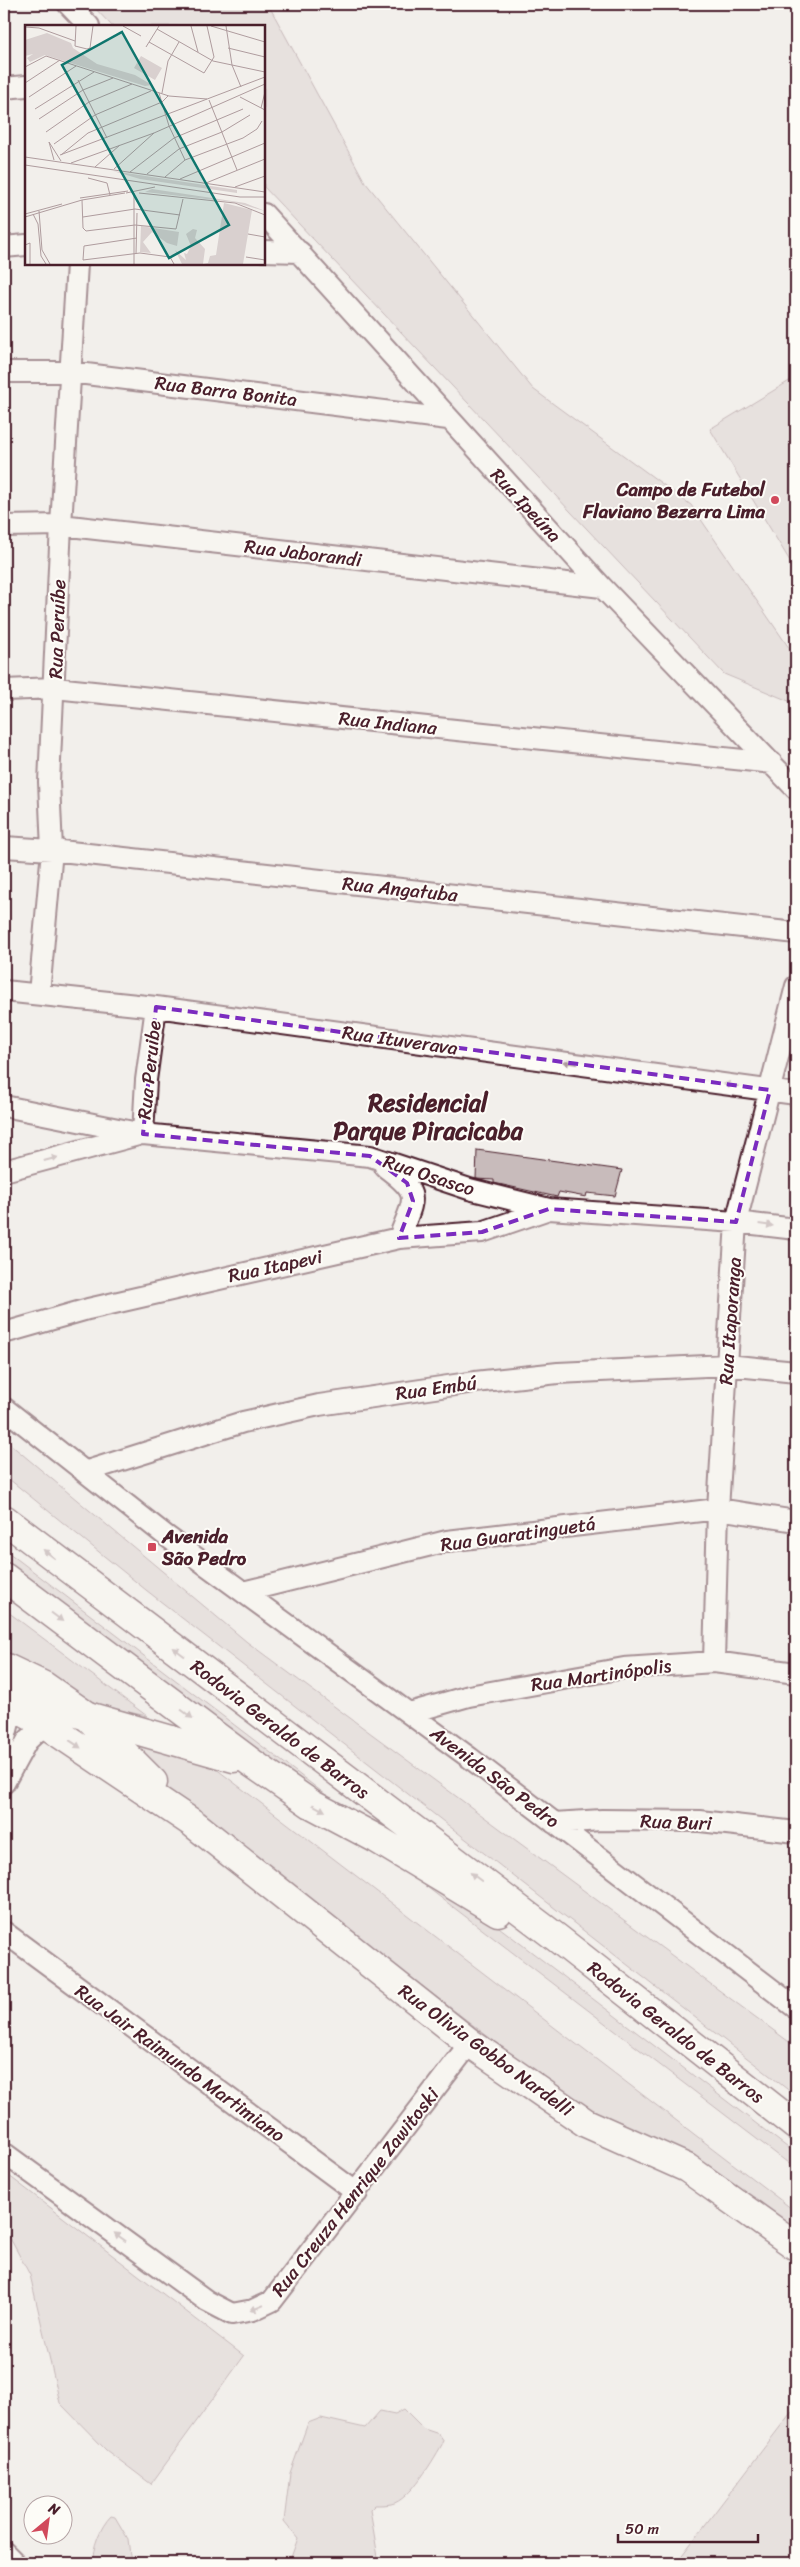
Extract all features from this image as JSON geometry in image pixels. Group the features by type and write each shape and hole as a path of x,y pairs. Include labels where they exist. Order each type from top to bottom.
{"main road":[{"name":"Rodovia Geraldo de Barros","path":"4,1519 557,1938 796,2126"},
{"name":"Rodovia Geraldo de Barros","path":"4,1577 252,1763 312,1804 377,1839 495,1910 557,1938"},
{"path":"4,1668 44,1686 87,1716 194,1824"},
{"path":"7,1698 114,1722 252,1763"},
{"path":"7,1698 194,1824"},
{"name":"Rua Olivia Gobbo Nardelli","path":"194,1824 470,2043 586,2123 687,2168 796,2246"}],"street":[{"path":"68,4 88,25"},
{"path":"4,88 25,86"},
{"name":"Rua Ipeúna","path":"265,215 602,587 796,789"},
{"path":"4,247 25,245"},
{"path":"265,251 300,252"},
{"name":"Rua Peruíbe","path":"39,994 52,850 49,782 55,688 61,525 77,265"},
{"name":"Rua Barra Bonita","path":"4,372 70,372 448,419"},
{"name":"Rua Jaborandi","path":"4,526 61,525 602,587"},
{"name":"Rua Indiana","path":"4,690 55,688 772,763"},
{"name":"Rua Angatuba","path":"4,847 52,850 796,934"},
{"name":"Rua Itaporanga","path":"714,1662 718,1509 736,1222 796,986"},
{"name":"Rua Ituverava","path":"4,991 156,1007 796,1094"},
{"name":"Rua Peruibe","path":"143,1134 146,1080 156,1007"},
{"name":"Rua Osasco","path":"4,1106 143,1134 370,1156 469,1189 549,1209 736,1222 796,1229"},
{"path":"4,1171 143,1134"},
{"path":"370,1156 407,1183 413,1201 399,1238"},
{"name":"Rua Itapevi","path":"4,1333 98,1306 399,1238 482,1232 549,1209"},
{"name":"Rua Embú","path":"84,1472 243,1422 319,1405 475,1382 558,1373 727,1365 796,1372"},
{"name":"Avenida São Pedro","path":"4,1408 84,1472 243,1592 409,1712 795,2006"},
{"name":"Rua Guaratinguetá","path":"243,1592 447,1541 718,1509 796,1521"},
{"name":"Rua Martinópolis","path":"409,1712 469,1696 624,1668 714,1662 796,1673"},
{"path":"4,1742 7,1698"},
{"path":"4,1783 27,1741 45,1724"},
{"name":"Rua Buri","path":"554,1823 602,1820 700,1821 796,1832"},
{"name":"Rua Jair Raimundo Martimiano","path":"4,1932 357,2193"},
{"name":"Rua Creuza Henrique Zawitoski","path":"4,2153 207,2300 232,2314 253,2310 272,2301 357,2193 470,2043"},
{"path":"4,2552 16,2563"}],"highlighted area":[{"path":"156,1007 770,1090 736,1222 549,1209 482,1232 399,1238 413,1201 407,1183 370,1156 143,1134"}],"shaded area":[{"path":"91,4 268,4 365,182 533,389 691,505 796,658 796,704 724,674 265,188 265,25 111,25"},
{"name":"Campo de Futebol Flaviano Bezerra Lima","path":"796,377 796,571 710,429"},
{"path":"4,1439 247,1642 796,2047 796,2096 146,1590 4,1475"},
{"path":"4,1549 796,2154 796,2169 4,1564"},
{"path":"4,1609 147,1716 92,1704 4,1655"},
{"path":"138,1744 211,1765 796,2212 796,2236 573,2102 196,1812 162,1784 133,1755"},
{"path":"4,2172 244,2356 151,2484 106,2450 60,2403 30,2275 4,2227"},
{"path":"796,2406 796,2563 676,2563"},
{"path":"404,2409 424,2429 439,2434 444,2441 414,2487 406,2495 391,2504 375,2505 370,2510 379,2563 289,2563 298,2538 284,2521 290,2473 308,2423 321,2418 365,2428 380,2411 395,2414"},
{"path":"111,2516 115,2517 128,2539 131,2563 93,2563 98,2538 103,2526"}],"building":[{"path":"477,1150 622,1170 615,1196 587,1193 586,1197 559,1192 557,1197 494,1183 494,1180 476,1179"}],"place":[{"name":"Campo de Futebol Flaviano Bezerra Lima","path":"775,500"},
{"name":"Avenida São Pedro","path":"152,1547"}],"district":[{"name":"Residencial Parque Piracicaba","path":"428,1117"}]}
